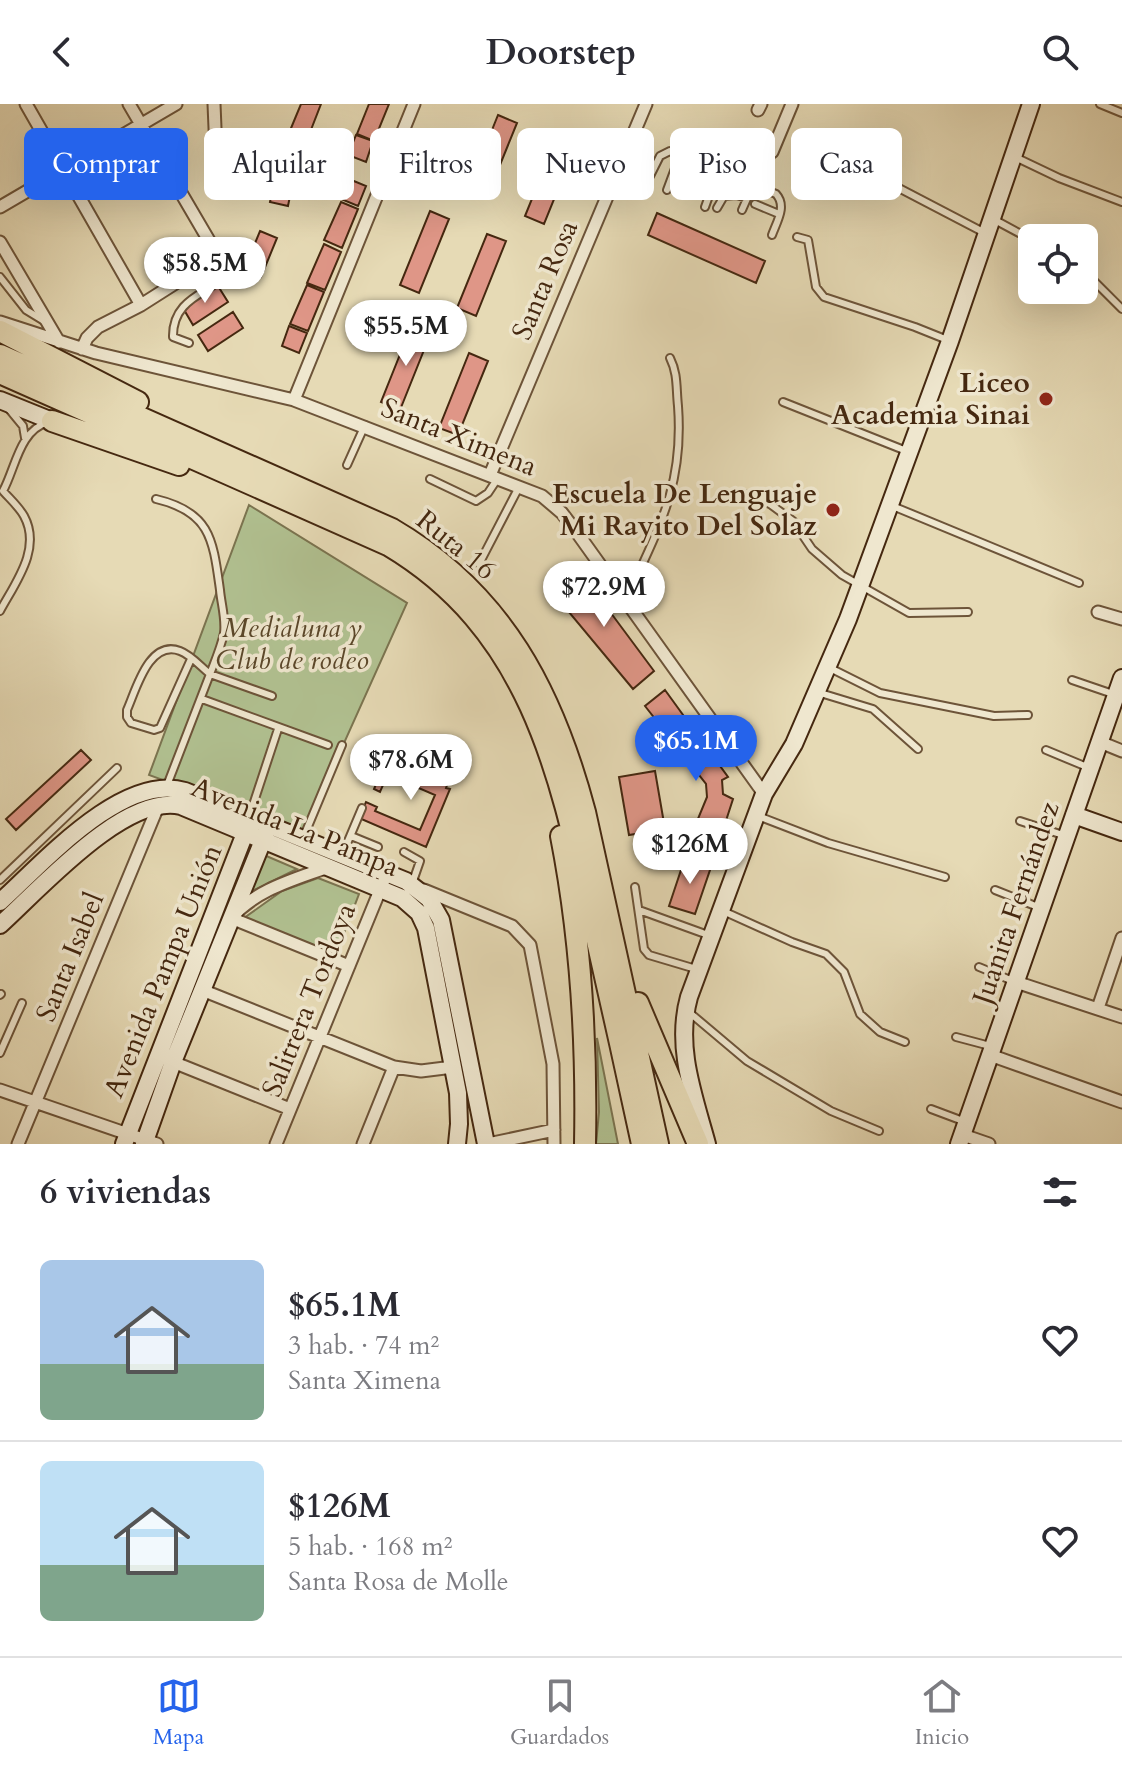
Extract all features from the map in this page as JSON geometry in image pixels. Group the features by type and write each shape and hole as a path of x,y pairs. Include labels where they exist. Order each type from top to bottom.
{"highway":[{"path":"0,331 352,510"},
{"name":"Ruta 16","path":"0,355 392,529 440,560 489,609 520,651 546,698 568,756 585,812 658,1144"},
{"name":"Ruta 16","path":"0,373 388,545 435,577 463,603 490,636 526,693 548,746 566,803 642,1144"},
{"path":"52,421 263,491"},
{"path":"526,693 553,799 573,906 585,1025 585,1144"},
{"path":"606,904 640,1011 698,1144"}],"street":[{"path":"26,104 39,128"},
{"path":"82,349 87,338 98,327 141,305 218,256 129,104"},
{"path":"133,128 176,104"},
{"path":"214,104 215,128"},
{"path":"294,400 414,104"},
{"name":"Santa Rosa","path":"636,128 646,104"},
{"path":"775,145 792,104"},
{"path":"707,1144 683,1047 686,1010 764,794 794,744 859,586 950,341 1031,104"},
{"path":"0,207 24,193"},
{"path":"80,200 141,305"},
{"name":"Santa Rosa","path":"494,476 605,200"},
{"path":"0,242 59,343"},
{"name":"Santa Ximena","path":"0,322 59,343 294,400 542,496 562,513 764,794"},
{"path":"0,400 52,421"},
{"path":"1098,612 1122,619"},
{"name":"Juanita Fernández","path":"963,1134 1122,678"},
{"path":"1100,742 1122,751"},
{"name":"Santa Isabel","path":"18,1144 166,789"},
{"name":"Avenida La Pampa","path":"0,902 105,809 134,796 166,789 185,791 328,867 415,886 434,905 441,920 487,1144"},
{"name":"Avenida La Pampa","path":"0,925 110,827 134,813 159,805 181,806 248,825"},
{"path":"1074,815 1122,832"},
{"name":"Avenida Pampa Unión","path":"126,1139 248,825"},
{"name":"Avenida La Pampa","path":"266,833 303,839 342,855 384,881 423,920 453,1067 459,1108 457,1144"},
{"name":"Avenida Pampa Unión","path":"149,1143 173,1062 266,833"},
{"path":"328,867 269,889 248,902 231,918 349,966"},
{"name":"Salitrera Tordoya","path":"276,1144 384,881"},
{"path":"415,886 507,923 526,938 532,951 552,1053 554,1144"},
{"path":"1098,1008 1122,938"},
{"path":"1016,982 1122,1017"},
{"path":"202,990 394,1067 421,1071 453,1067"},
{"path":"992,1051 1122,1102"},
{"path":"173,1062 290,1109"},
{"path":"363,1144 394,1067"},
{"path":"0,1090 126,1139 149,1143"},
{"path":"487,1144 554,1130"},
{"path":"963,1134 989,1144"}],"lane":[{"path":"1100,104 1122,113"},
{"path":"654,169 664,152 670,153"},
{"path":"1013,157 1122,202"},
{"path":"667,190 670,182"},
{"path":"902,187 989,226 1018,235"},
{"path":"772,235 782,203 775,194"},
{"path":"705,207 708,200"},
{"path":"717,208 722,200"},
{"path":"742,210 746,200"},
{"path":"755,204 779,214"},
{"path":"797,237 808,240 816,287 824,297 950,341"},
{"path":"189,343 173,337 178,314 188,300 229,273 234,258 229,249"},
{"path":"0,277 26,310 47,322"},
{"path":"1098,285 1122,309"},
{"path":"626,600 669,504 676,476 680,430 677,372 670,358"},
{"path":"0,400 23,426 25,438"},
{"path":"783,402 909,452"},
{"path":"0,611 27,558 30,544 24,515 3,491 25,438 39,425 52,421"},
{"path":"347,465 365,425"},
{"path":"430,479 476,501 488,493 494,476"},
{"path":"479,564 519,487"},
{"path":"744,494 770,504 793,521 812,549 842,575 909,613 968,612"},
{"path":"156,499 174,503 198,517 208,531 214,546 224,628 202,699 166,789"},
{"path":"889,504 1079,583"},
{"path":"191,659 160,728 154,730 131,723 127,710 155,655 165,650 180,651 191,659 210,674 272,696"},
{"path":"828,667 880,693 994,716 1028,715"},
{"path":"1072,680 1116,696"},
{"path":"817,692 873,709 918,749"},
{"path":"202,699 328,745"},
{"path":"248,825 278,729"},
{"path":"303,839 342,745"},
{"path":"1046,750 1091,768"},
{"path":"0,880 117,768"},
{"path":"342,855 362,808"},
{"path":"756,815 828,843 945,877"},
{"path":"1020,821 1067,836"},
{"path":"351,836 378,847"},
{"path":"404,852 420,861 415,886"},
{"path":"635,887 644,949 649,955 699,971"},
{"path":"995,890 1041,909"},
{"path":"639,910 712,936"},
{"path":"721,910 826,954 844,972 860,1014 880,1032 905,1042"},
{"path":"979,967 1016,982"},
{"path":"0,1053 22,1003"},
{"path":"686,1010 747,1061 831,1111 879,1131"},
{"path":"956,1037 992,1051"},
{"path":"931,1109 963,1134"}],"green space":[{"name":"Medialuna y Club de rodeo","path":"249,505 407,603 304,832 149,775"},
{"path":"264,855 297,869 248,893"},
{"path":"318,878 359,894 336,954 244,918 282,891"},
{"path":"597,1038 618,1144 596,1144 599,1112"}],"building":[{"path":"301,104 321,104 312,128 291,128"},
{"path":"369,104 389,104 379,128 370,128 370,139 357,134"},
{"path":"498,115 517,123 501,162 501,128 493,128"},
{"path":"356,135 370,140 366,162 354,157"},
{"path":"354,181 366,186 358,206 343,200 354,200"},
{"path":"270,200 289,200 288,206"},
{"path":"531,200 554,200 544,224 525,216"},
{"path":"341,202 358,209 342,248 324,240"},
{"path":"430,211 449,219 419,293 400,285"},
{"path":"657,213 765,261 756,283 648,235"},
{"path":"260,231 277,238 261,277 244,270"},
{"path":"487,234 506,241 476,316 457,308"},
{"path":"324,244 341,252 325,290 307,283"},
{"path":"307,285 324,292 308,331 290,324"},
{"path":"218,286 228,302 193,325 183,308"},
{"path":"233,312 243,328 208,351 198,335"},
{"path":"289,326 307,333 299,353 282,346"},
{"path":"411,327 430,335 400,410 381,402"},
{"path":"469,353 488,361 458,435 439,428"},
{"path":"576,566 654,671 633,689 558,599"},
{"path":"665,690 728,777 722,780 723,794 733,799 711,867 675,856 684,827 693,831 707,797 706,784 645,706"},
{"path":"81,750 91,760 16,830 6,819"},
{"path":"386,761 422,777 427,765 451,775 446,788 450,789 426,847 359,818 366,802 377,807 375,811 420,830 435,795 391,776 389,780 386,778 380,792 374,789"},
{"path":"655,771 665,829 629,835 619,777"},
{"path":"685,858 711,867 695,914 669,906"}],"place":[{"name":"Liceo Academia Sinai","path":"1046,399"},
{"name":"Escuela De Lenguaje Mi Rayito Del Solaz","path":"833,510"}]}
